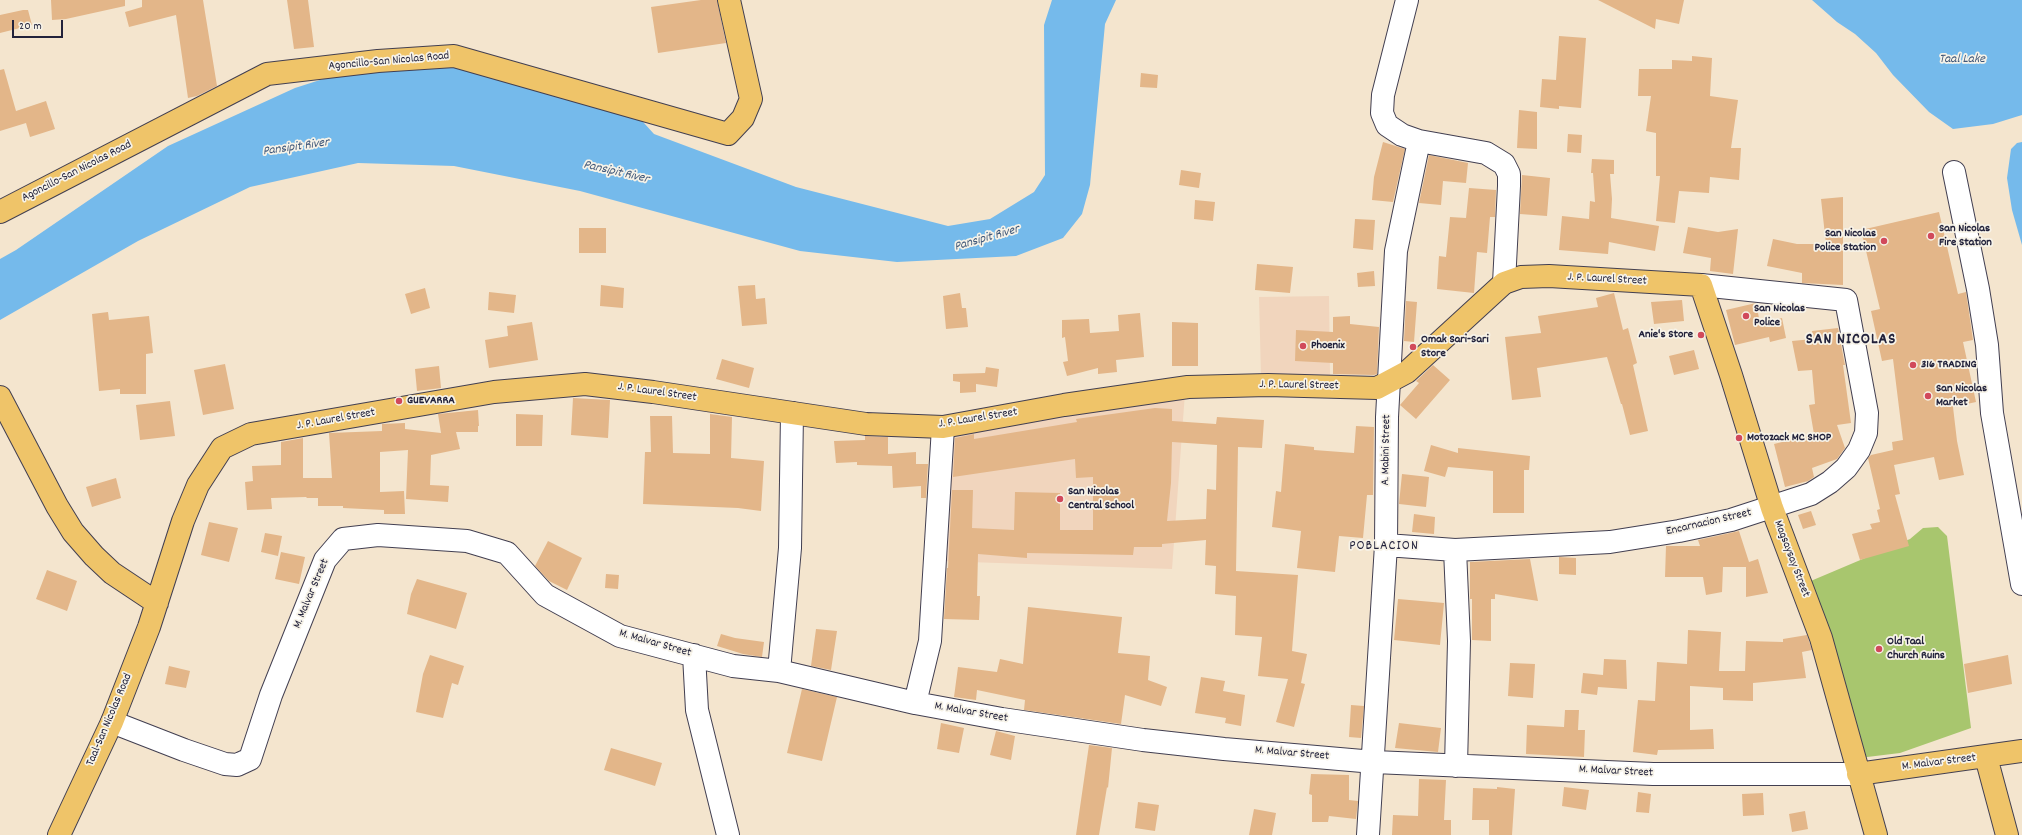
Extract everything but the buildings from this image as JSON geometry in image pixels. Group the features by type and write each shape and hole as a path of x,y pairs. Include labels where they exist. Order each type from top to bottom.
{"main road":[{"name":"Agoncillo-San Nicolas Road","path":"0,212 267,74 378,61 454,56 728,134 743,118 751,99 729,0"},
{"name":"J. P. Laurel Street","path":"157,603 183,521 198,485 222,448 251,434 494,392 585,384 653,392 866,424 943,427 1064,405 1188,387 1268,385 1378,388 1390,383 1407,372 1504,283 1521,277 1549,276 1701,285"},
{"name":"Magsaysay Street","path":"1701,285 1731,375 1772,508 1821,638 1876,835"},
{"path":"0,397 53,500 73,532 94,556 112,573 157,603"},
{"name":"Taal-San Nicolas Road","path":"59,835 112,722 157,603"},
{"name":"M. Malvar Street","path":"1858,774 2022,751"},
{"path":"1986,757 2007,835"}],"street":[{"path":"1407,0 1383,95 1382,113 1387,125 1402,135 1419,141 1486,153 1495,157 1504,164 1509,174 1504,283"},
{"name":"A. Mabini Street","path":"1368,835 1374,762 1386,545 1387,417 1396,250 1419,141"},
{"path":"1954,172 1978,289 1987,345 1992,413 2022,584"},
{"name":"J. P. Laurel Street","path":"1701,285 1846,300"},
{"name":"Encarnacion Street","path":"1386,545 1455,550 1610,542 1679,532 1731,520 1772,508 1811,494 1830,482 1850,462 1859,450 1866,433 1867,413 1846,300"},
{"path":"779,671 790,548 792,413"},
{"path":"915,702 930,641 943,427"},
{"name":"M. Malvar Street","path":"112,722 225,764 237,765 250,759 271,695 325,560 343,540 378,535 467,541 507,553 545,595 620,636 733,666 779,671 915,702 1002,719 1143,740 1224,749 1374,762 1653,774 1858,774"},
{"path":"1455,550 1459,641 1456,766"},
{"path":"694,655 697,710 728,835"}],"shaded area":[{"path":"1329,296 1330,375 1261,376 1259,297"},
{"name":"San Nicolas Central School","path":"1185,393 1172,569 940,561 946,436"}],"green space":[{"path":"1938,527 1947,536 1971,728 1900,753 1859,758 1806,583 1910,539 1923,528"}],"water":[{"name":"Pansipit River","path":"1052,0 1116,0 1105,24 1090,185 1082,214 1063,238 1016,256 897,262 800,251 580,191 454,166 358,163 250,187 138,241 0,320 0,259 16,250 168,146 295,88 395,56 473,57 634,112 654,134 796,187 948,226 990,219 1034,192 1045,175 1044,25"},
{"name":"Taal Lake","path":"1812,0 2022,0 2022,115 1993,124 1953,129 1929,112 1893,75 1876,53 1855,34 1837,22"},
{"path":"2022,142 2022,245 2012,210 2007,178 2011,149 2017,143"}],"place":[{"name":"San Nicolas Fire Station","path":"1931,236"},
{"name":"San Nicolas Police Station","path":"1884,241"},
{"name":"San Nicolas Police","path":"1746,316"},
{"name":"Anie's Store","path":"1701,335"},
{"name":"Phoenix","path":"1303,346"},
{"name":"Omak Sari-Sari Store","path":"1413,347"},
{"name":"316 TRADING","path":"1913,365"},
{"name":"San Nicolas Market","path":"1928,396"},
{"name":"GUEVARRA","path":"399,401"},
{"name":"Motozack MC SHOP","path":"1739,438"},
{"name":"San Nicolas Central School","path":"1060,499"},
{"name":"Old Taal Church Ruins","path":"1879,649"}],"district":[{"name":"SAN NICOLAS","path":"1851,341"},
{"name":"POBLACION","path":"1384,547"}]}
